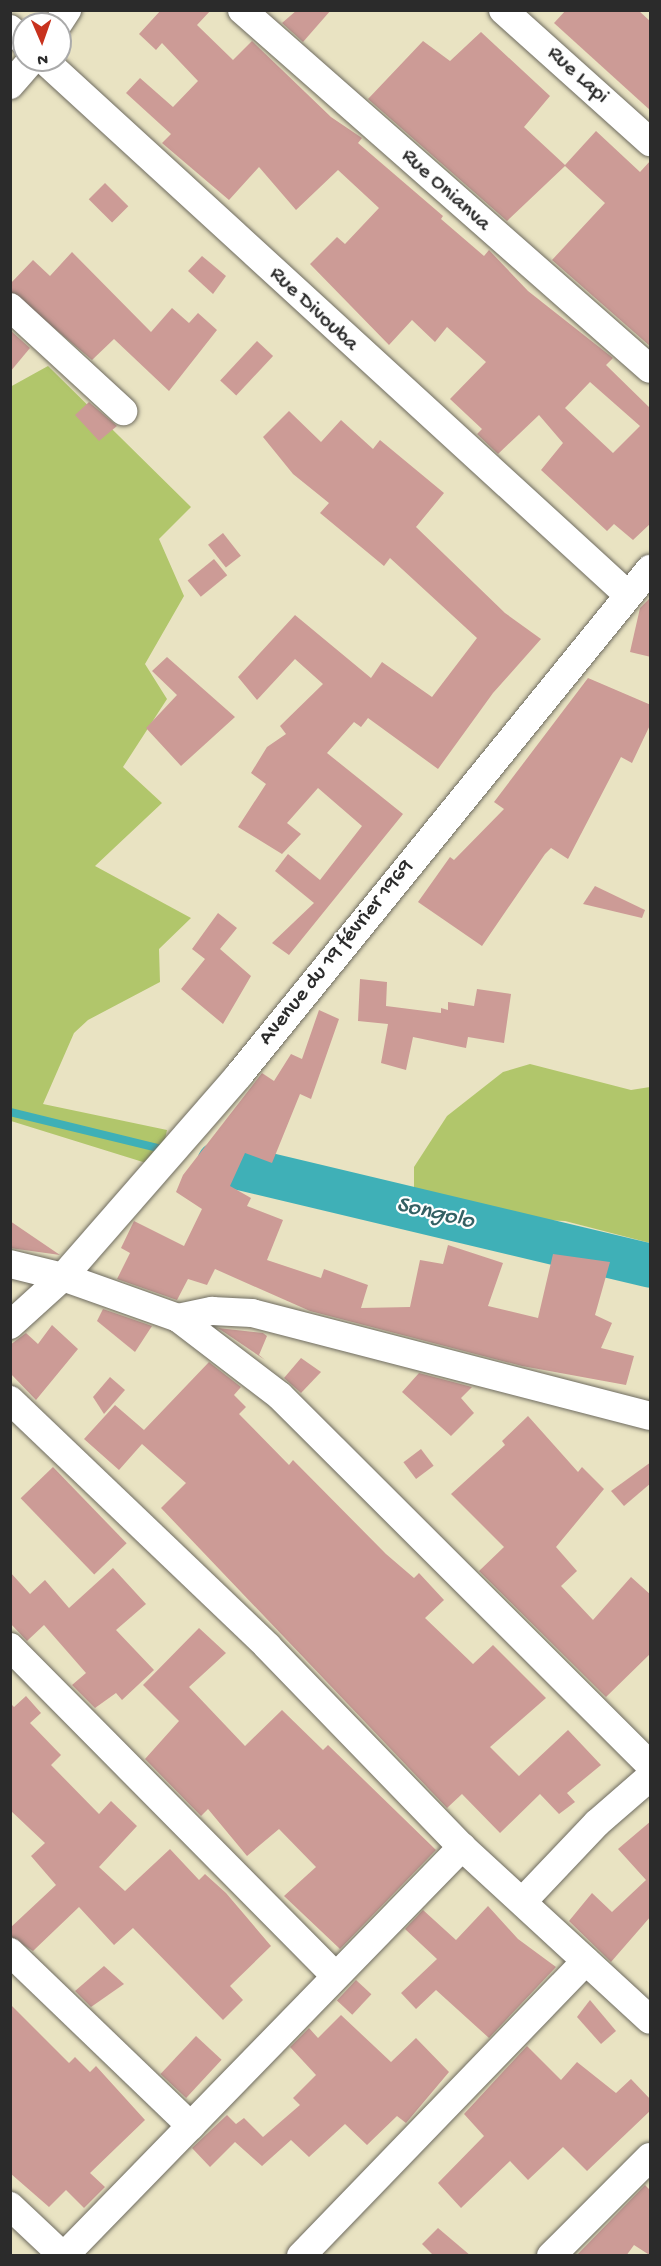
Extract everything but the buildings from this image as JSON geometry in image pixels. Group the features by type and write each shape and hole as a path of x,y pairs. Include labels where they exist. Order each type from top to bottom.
{"street":[{"name":"Rue Onianva","path":"242,10 651,369"},
{"name":"Rue Lapi","path":"503,10 651,142"},
{"path":"10,85 21,72"},
{"name":"Rue Divouba","path":"57,72 383,375 628,595"},
{"path":"10,308 123,411"},
{"name":"Avenue du 19 février 1969","path":"10,1325 63,1277 239,1075 651,569"},
{"path":"10,1264 63,1277 178,1318 280,1396 651,1765"},
{"path":"178,1318 212,1311 252,1313 651,1416"},
{"path":"10,1400 267,1646 462,1847 651,2020"},
{"path":"10,1647 336,1976"},
{"path":"523,1902 597,1823 651,1777"},
{"path":"10,2206 63,2256 462,1847"},
{"path":"10,1952 191,2126"},
{"path":"301,2256 586,1960"},
{"path":"551,2256 651,2157"}],"green space":[{"path":"48,366 191,507 159,539 184,596 145,664 167,699 123,767 162,803 95,866 191,918 159,949 160,982 88,1020 74,1033 43,1104 167,1130 159,1167 11,1121 10,387"},
{"path":"530,1064 631,1090 650,1087 650,1243 565,1221 452,1216 427,1209 414,1191 414,1167 447,1116 503,1072"}],"waterway":[{"path":"10,1112 166,1150"},
{"name":"Songolo","path":"219,1163 650,1266"}]}
